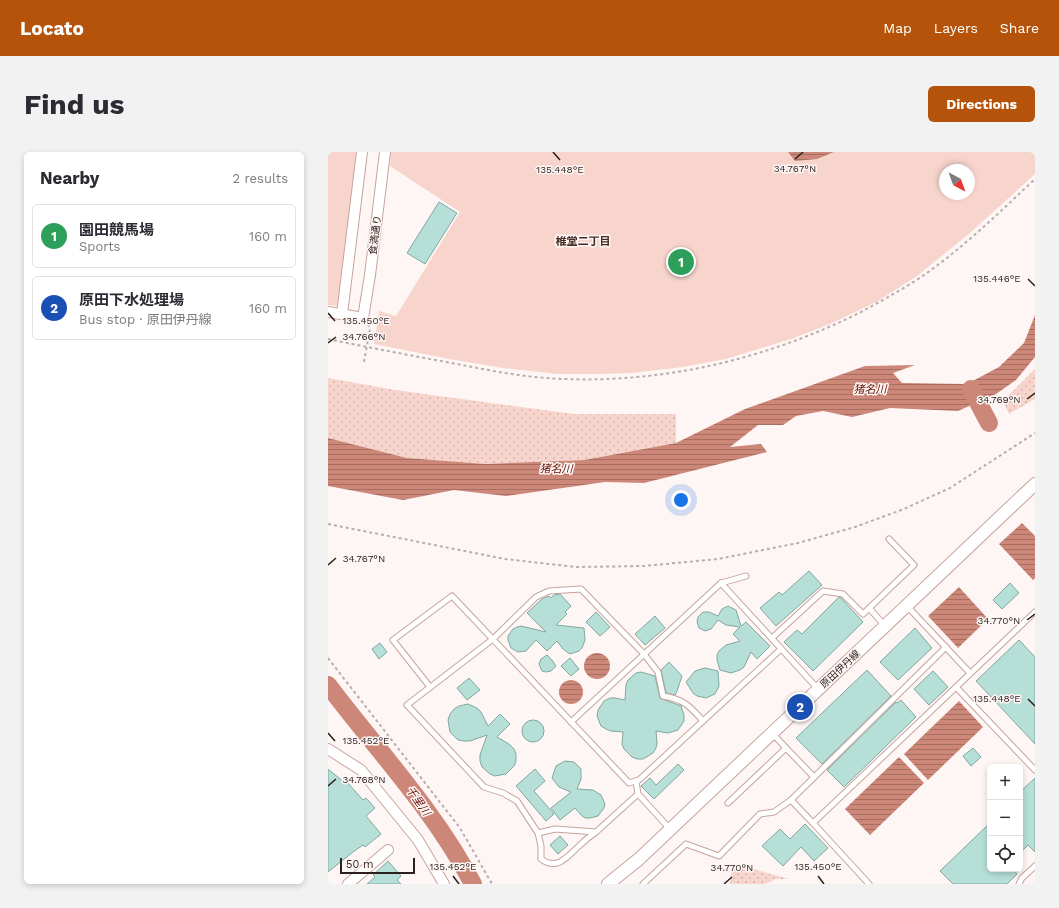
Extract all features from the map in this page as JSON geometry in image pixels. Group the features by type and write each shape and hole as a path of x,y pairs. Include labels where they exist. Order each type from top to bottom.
{"street":[{"path":"328,312 342,314 362,152"},
{"name":"食満通り","path":"342,314 363,318 370,275 385,152"},
{"name":"原田伊丹線","path":"608,884 639,859 1035,484"},
{"path":"328,749 361,770 418,840 444,884"},
{"path":"348,884 388,850"}],"lane":[{"path":"772,638 823,591 843,594 863,614 870,609 914,565 889,539"},
{"path":"571,722 721,583 746,576"},
{"path":"721,583 818,689"},
{"path":"638,794 578,847 567,859 556,863 547,863 541,859 541,846 538,833 517,801 503,793 484,787 407,705 493,640 536,597 549,591 581,589 644,654 658,672 663,696 685,702 703,721"},
{"path":"430,687 393,640 452,596 629,783 639,780 781,649"},
{"path":"907,606 970,673"},
{"path":"870,609 885,626"},
{"path":"813,823 1035,612"},
{"path":"643,884 686,844 719,856 760,814 774,812 791,800 946,647"},
{"path":"956,687 1035,770"},
{"path":"772,733 814,777"},
{"path":"728,803 786,748"},
{"path":"636,781 638,794 670,829"},
{"path":"791,800 869,884"},
{"path":"538,833 555,829 596,832"},
{"path":"1019,884 1022,878 1035,866"}],"path":[{"path":"328,340 510,374 563,379 609,379 651,376 743,358 784,346 836,324 886,299 929,271 970,240 1035,179"},
{"path":"364,362 370,329"},
{"path":"328,524 505,559 576,567 644,566 718,559 798,543 855,527 904,509 950,488 1035,433"},
{"path":"328,658 460,828 492,884"}],"shaded area":[{"path":"328,152 357,152 337,306 328,305"},
{"path":"391,152 1035,152 1035,174 970,233 917,276 878,301 830,324 794,338 726,359 683,367 631,373 557,374 503,368 374,344 379,311 396,316 460,212 390,166"},
{"path":"1035,369 1035,399 1009,414 1003,401"},
{"path":"328,378 395,390 574,414 676,414 676,443 584,460 485,464 407,458 328,438"},
{"path":"732,863 789,879 776,879 765,884 730,884"}],"water":[{"path":"788,152 834,152 817,159 795,161"},
{"name":"猪名川","path":"1035,315 1035,357 1016,380 996,394 958,411 890,408 852,417 823,411 796,416 783,425 758,425 730,447 761,444 767,452 644,483 605,482 506,496 454,490 403,500 328,486 328,438 407,458 485,464 584,460 676,443 745,409 865,366 915,365 893,373 902,383 967,384 999,367 1024,343"},
{"path":"1022,523 1035,536 1035,578 1033,580 999,544"},
{"path":"959,587 988,619 958,648 928,616"},
{"path":"597,653 606,657 610,666 606,675 597,679 588,675 584,666 588,657"},
{"path":"571,680 580,683 583,692 580,701 571,704 562,701 559,692 562,683"},
{"path":"959,701 983,727 928,780 904,754"},
{"path":"899,757 924,783 870,835 845,809"}],"building":[{"path":"439,202 457,213 425,264 407,253"},
{"path":"809,571 822,585 776,626 760,608 779,592 782,595"},
{"path":"1010,583 1019,593 1002,609 993,600"},
{"path":"560,594 571,606 565,612 567,614 556,625 584,628 585,640 582,648 579,651 570,654 563,649 557,641 547,651 536,640 526,651 518,652 511,648 508,636 513,629 517,627 521,626 546,632 527,613 542,599 549,596 551,598 554,595"},
{"path":"839,597 863,622 813,671 784,642 797,630 802,634"},
{"path":"728,606 736,610 741,626 746,622 770,646 757,659 751,652 744,667 731,673 720,670 717,655 726,645 740,641 733,634 740,627 726,625 718,620 711,629 705,631 699,628 697,622 698,617 703,612 709,612 718,616 722,609"},
{"path":"596,612 610,627 600,636 586,622"},
{"path":"655,616 665,628 645,645 635,634"},
{"path":"915,628 932,648 898,680 880,662"},
{"path":"1019,640 1035,657 1035,744 976,681"},
{"path":"380,643 387,652 379,659 372,649"},
{"path":"547,655 556,666 551,671 546,672 542,671 539,664 541,659"},
{"path":"570,658 579,669 571,676 561,666"},
{"path":"669,662 682,676 675,695 666,693 661,670"},
{"path":"705,668 718,671 719,686 715,694 706,698 697,696 693,693 686,682 695,671"},
{"path":"867,670 891,696 822,764 796,738"},
{"path":"933,671 948,687 929,705 914,689"},
{"path":"641,672 655,676 660,698 681,706 684,721 678,730 668,733 656,731 657,743 653,753 643,759 637,759 632,757 624,749 622,744 623,732 611,731 601,726 597,716 598,710 604,701 610,698 625,700 626,685 628,680 636,673"},
{"path":"469,678 480,690 467,700 457,688"},
{"path":"901,700 916,717 844,787 827,770 896,702 897,703"},
{"path":"468,704 477,708 481,712 488,726 500,714 510,724 497,737 509,744 514,749 516,754 514,766 506,774 495,776 490,774 482,767 480,755 487,735 470,741 464,741 458,740 450,732 448,720 450,714 459,706"},
{"path":"533,720 541,723 544,731 541,739 533,742 525,739 522,731 525,723"},
{"path":"973,748 981,757 971,766 963,756"},
{"path":"565,761 574,762 581,769 581,779 577,789 593,790 601,795 605,804 598,816 585,818 575,808 560,820 551,808 571,792 559,787 552,778 556,766"},
{"path":"678,764 684,770 654,799 641,786 650,778 656,785"},
{"path":"328,769 345,783 347,782 363,800 366,798 375,808 366,816 381,834 365,847 363,845 353,852 328,872"},
{"path":"535,769 545,781 534,791 554,814 546,821 516,786"},
{"path":"1035,778 1035,852 1028,845 1023,850 1023,789"},
{"path":"805,824 828,848 814,861 801,847 783,866 762,846 780,829 790,839"},
{"path":"987,826 987,872 1015,872 1017,874 1007,884 953,884 940,871"},
{"path":"560,836 568,845 558,854 550,845"},
{"path":"388,861 401,876 397,880 401,884 367,884 375,877 373,875"}],"waterway":[{"path":"971,389 989,423"},
{"name":"千里川","path":"328,685 423,806 458,857 473,884"}],"place":[{"name":"園田競馬場","path":"681,262"},
{"name":"原田下水処理場","path":"800,707"}],"district":[{"name":"椎堂二丁目","path":"583,241"}]}
